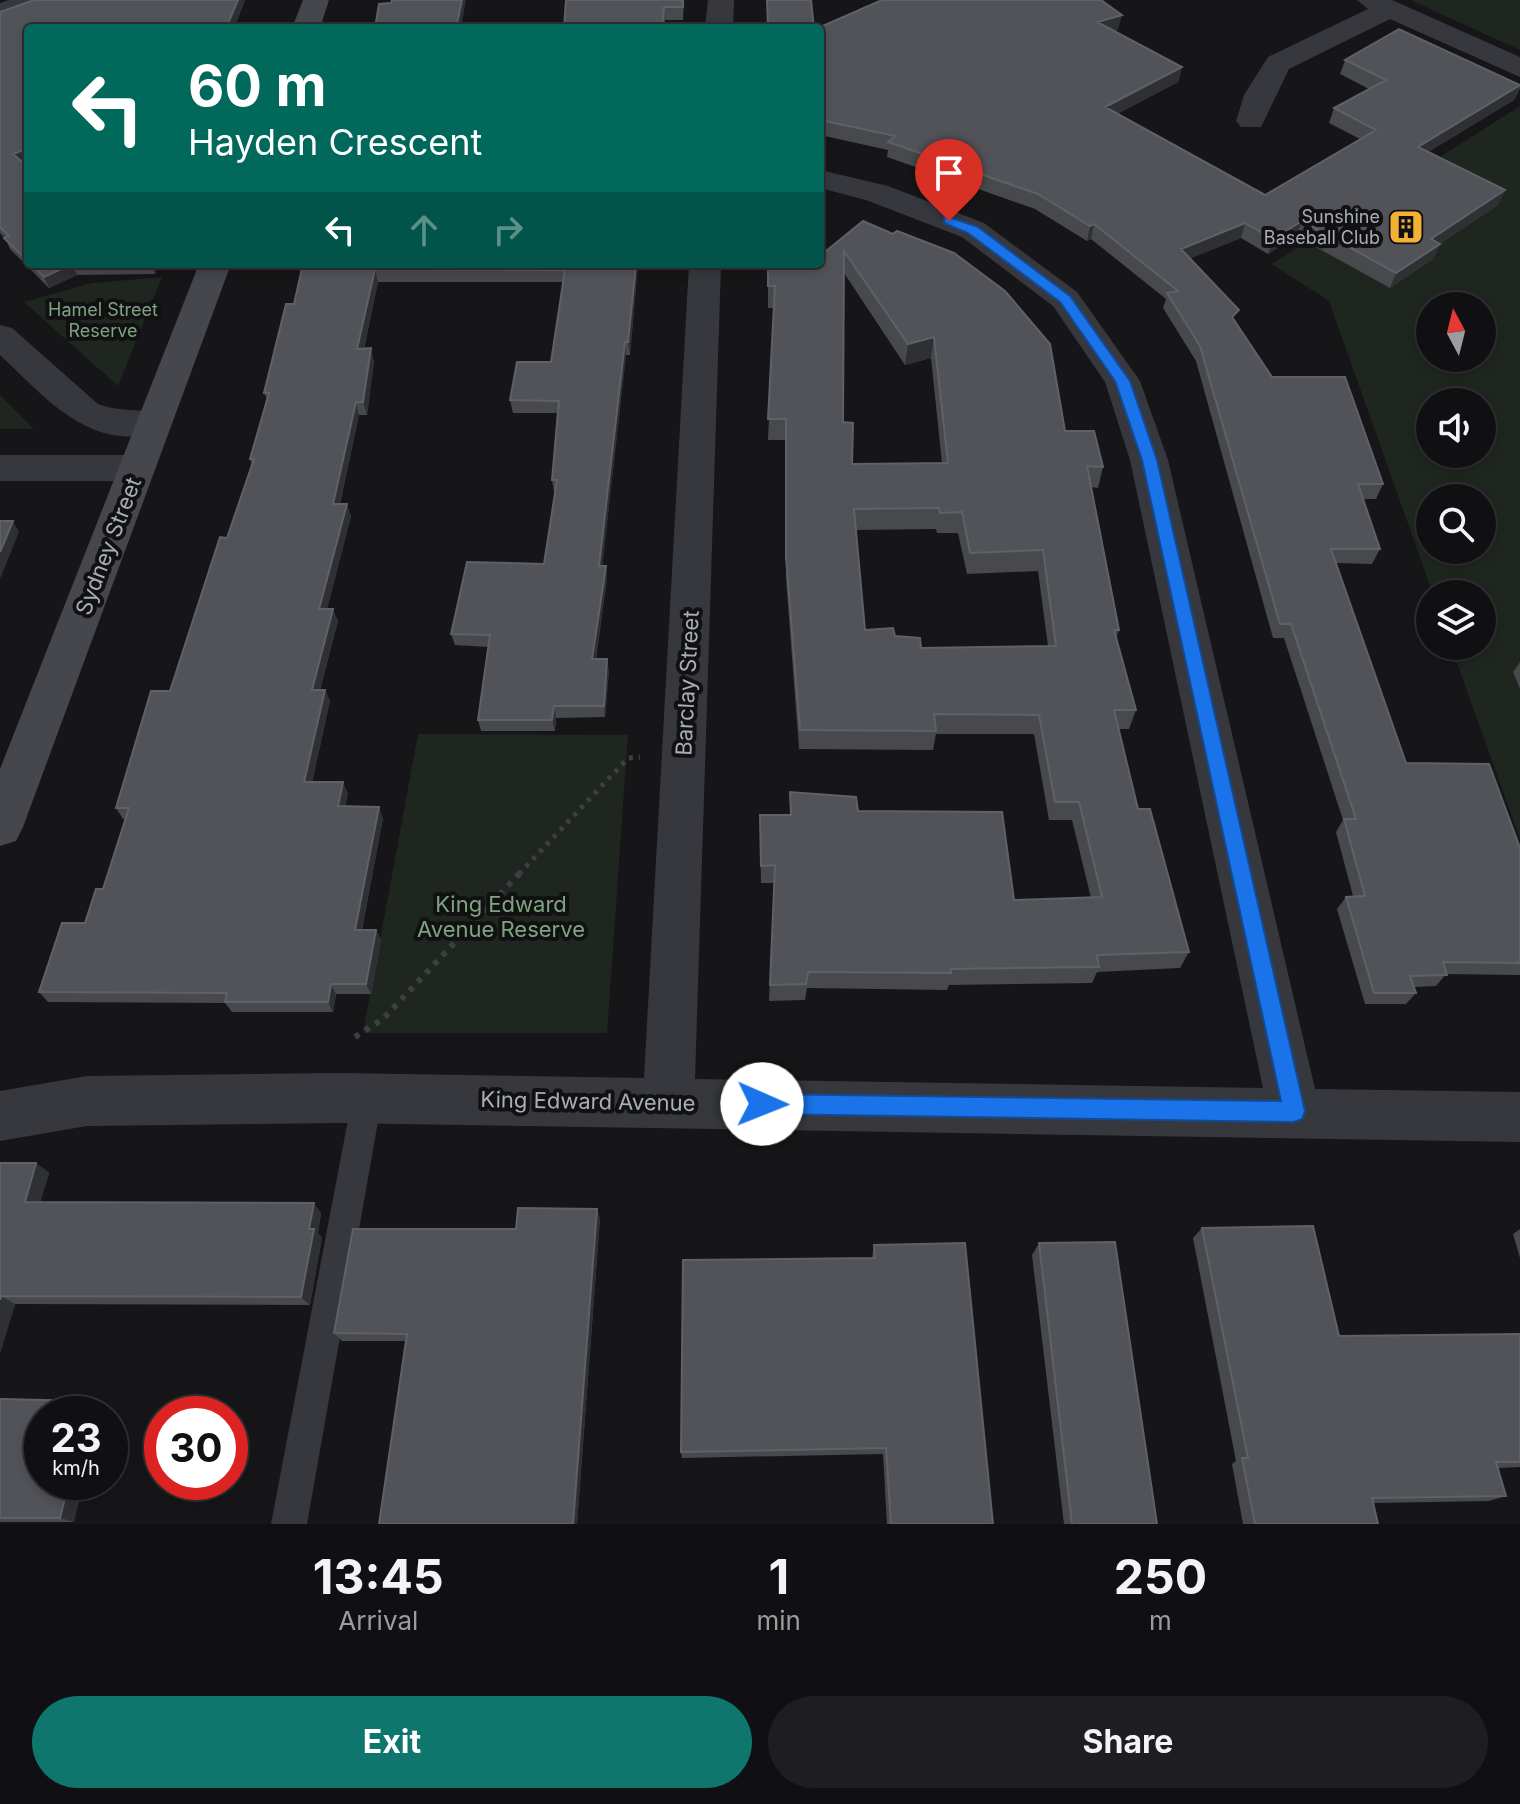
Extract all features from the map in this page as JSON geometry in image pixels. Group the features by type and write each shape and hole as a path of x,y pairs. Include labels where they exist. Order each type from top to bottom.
{"street":[{"path":"0,13 33,0"},
{"path":"307,24 316,0"},
{"path":"719,24 721,0"},
{"path":"1251,121 1259,95 1278,63 1380,4 1520,68"},
{"path":"824,180 877,193 973,230 1065,299 1122,381 1149,460 1294,1111"},
{"name":"Sydney Street","path":"0,827 213,268"},
{"name":"Barclay Street","path":"668,1102 705,268"},
{"path":"0,336 85,413 111,423 154,423"},
{"path":"0,468 137,468"},
{"name":"King Edward Avenue","path":"0,1085 87,1101"},
{"name":"King Edward Avenue","path":"0,1116 87,1101 367,1099 1294,1111 1520,1117"}],"lane":[{"path":"289,1524 367,1099"}],"path":[{"path":"355,1037 383,1019 628,758"}],"green space":[{"path":"1410,0 1520,0 1520,50"},
{"path":"1520,106 1520,839 1456,660 1496,660 1496,580 1428,580 1422,564 1496,564 1496,484 1416,484 1416,546 1329,301 1272,264"},
{"name":"Hamel Street Reserve","path":"162,277 118,386 24,302 92,283"},
{"path":"0,395 34,429 0,429"},
{"name":"King Edward Avenue Reserve","path":"418,734 628,735 607,1033 363,1033"}],"building":[{"path":"34,0 238,0 228,24 24,24 24,150 13,154 24,164 24,257 4,238 9,236 0,227 0,12"},
{"path":"392,0 462,0 457,24 376,24 379,4 391,3"},
{"path":"566,0 683,0 683,7 664,7 662,24 564,24"},
{"path":"767,0 811,0 814,24 768,24"},
{"path":"882,0 1101,0 1122,15 1097,22 1182,67 1105,107 1265,195 1376,130 1334,108 1386,80 1345,60 1399,29 1520,85 1418,147 1505,190 1431,239 1440,244 1396,273 1302,221 1273,239 1245,223 1181,249 1239,310 1232,317 1272,377 1345,377 1383,484 1358,484 1380,549 1331,549 1406,763 1489,764 1520,848 1520,963 1443,962 1447,975 1410,976 1416,993 1374,993 1346,897 1365,896 1344,819 1356,819 1291,624 1280,624 1200,346 1167,293 1178,291 1094,224 1090,226 1038,194 888,142 895,136 824,121 824,25"},
{"path":"863,221 954,253 1005,291 1050,344 1065,431 1094,431 1103,467 1087,466 1119,630 1114,630 1136,710 1114,710 1138,809 1150,809 1189,952 1097,955 1099,967 951,969 951,973 808,972 806,984 770,985 775,865 761,866 760,815 791,815 790,792 856,797 858,811 1002,812 1014,900 1102,897 1079,802 1055,802 1039,715 934,714 936,731 800,730 786,557 786,419 768,419 775,286 768,286 768,268 824,268 824,253","holes":["844,251 908,344 934,337 948,463 852,464 853,423 843,422","939,508 940,513 962,512 970,553 1043,550 1056,646 921,648 920,638 895,636 893,628 865,630 854,509"]},
{"path":"35,268 63,268 44,277"},
{"path":"302,268 636,268 599,566 606,566 592,659 607,659 604,706 554,706 552,720 478,720 490,635 451,634 467,562 544,564 557,480 552,480 559,401 510,400 517,362 551,362 565,270 375,269 357,349 371,348 363,402 356,402 333,504 347,504 319,609 333,609 312,690 325,690 304,782 343,782 338,806 379,807 355,930 376,930 366,984 331,984 328,1002 225,1002 227,993 39,992 62,923 85,923 96,889 103,889 129,808 116,808 151,691 170,691 220,537 227,538 254,459 250,459 269,393 264,393 286,304 294,304"},
{"path":"0,521 13,521 0,552"},
{"path":"0,1163 36,1163 25,1202 314,1203 309,1229 314,1229 301,1297 1,1296 0,1300"},
{"path":"518,1208 597,1209 573,1524 379,1524 407,1334 334,1333 353,1229 516,1229"},
{"path":"1313,1226 1339,1336 1520,1334 1520,1462 1496,1462 1506,1496 1372,1498 1378,1524 1255,1524 1242,1458 1248,1458 1202,1228"},
{"path":"1115,1242 1157,1524 1072,1524 1039,1243"},
{"path":"965,1243 993,1524 891,1524 886,1448 681,1452 683,1260 875,1258 874,1245"},
{"path":"0,1399 24,1400 24,1500 64,1500 60,1518 0,1518"}],"place":[{"name":"Sunshine Baseball Club","path":"1406,227"}],"route":[{"path":"762,1104 1294,1111 1149,460 1122,381 1065,299 973,230 949,221"}]}
